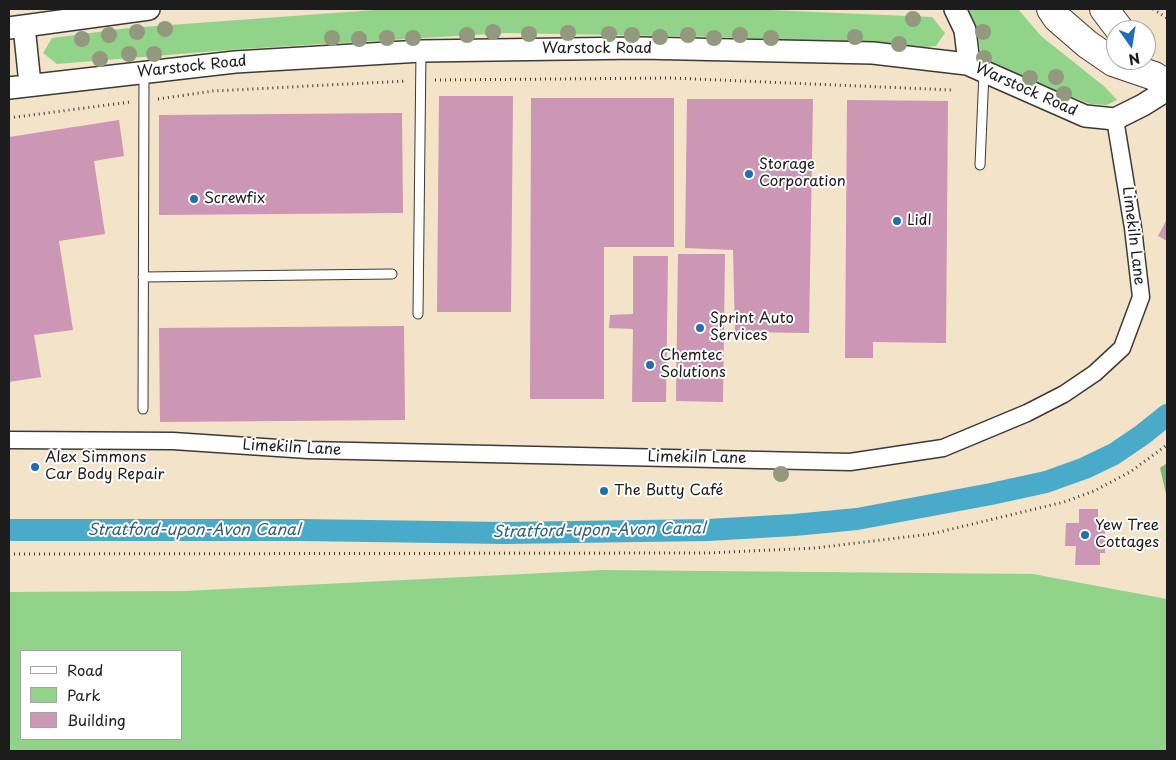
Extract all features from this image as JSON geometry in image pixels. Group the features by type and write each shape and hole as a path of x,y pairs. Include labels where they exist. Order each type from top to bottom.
{"highway":[{"path":"1051,9 1057,18 1087,44 1113,62 1158,78"},
{"path":"1104,9 1112,20"}],"street":[{"path":"30,84 16,27 149,9"},
{"path":"954,9 965,30 968,55 976,68"},
{"name":"Warstock Road","path":"9,88 30,84 235,62 421,51 639,48 873,53 976,68 1085,116 1115,119"},
{"path":"1115,119 1143,105 1158,78"},
{"name":"Limekiln Lane","path":"9,440 173,441 308,450 850,462 943,448 1027,413 1064,394 1095,373 1122,348 1140,297 1133,228 1115,119"}],"lane":[{"path":"418,314 421,51"},
{"path":"976,68 980,165"},
{"path":"143,409 144,72"},
{"path":"143,277 392,274"}],"path":[{"path":"1154,9 1167,18"},
{"path":"155,99 213,92 421,80 672,78 952,90"},
{"path":"9,118 135,102"},
{"path":"9,554 706,553 815,548 931,534 1064,502 1130,472 1167,445"}],"green space":[{"path":"388,9 747,9 932,17 945,33 936,46 926,47 719,37 506,33 241,49 57,64 43,53 52,38 129,28"},
{"path":"967,9 1018,9 1041,36 1105,87 1117,100 1107,105 1090,104 986,62 980,49 976,25"},
{"path":"1167,463 1167,498 1160,468"},
{"path":"603,570 1033,574 1167,599 1167,751 9,751 9,592 185,591"}],"building":[{"path":"439,96 513,96 511,312 437,312"},
{"path":"531,98 674,98 674,247 604,247 604,399 530,399"},
{"name":"Storage Corporation","path":"687,99 813,99 809,333 735,332 733,250 685,248"},
{"name":"Lidl","path":"847,100 948,101 946,343 873,342 873,358 845,358"},
{"path":"402,113 403,213 159,215 159,115"},
{"path":"119,120 124,156 94,161 105,234 59,241 73,330 34,335 41,377 9,382 9,137"},
{"path":"1167,219 1167,241 1158,236"},
{"name":"Sprint Auto Services","path":"678,254 725,254 723,402 676,401"},
{"name":"Chemtec Solutions","path":"633,256 668,256 666,402 632,402 633,329 609,328 610,315 633,314"},
{"path":"404,326 405,420 160,422 159,328"},
{"name":"Yew Tree Cottages","path":"1079,509 1098,509 1098,522 1105,522 1105,553 1100,553 1100,565 1075,565 1076,546 1065,546 1066,523 1079,523"}],"waterway":[{"name":"Stratford-upon-Avon Canal","path":"9,530 301,530 505,533 708,530 857,519 1046,482 1085,468 1114,454 1167,415"}],"place":[{"name":"Storage Corporation","path":"749,174"},
{"name":"Screwfix","path":"194,199"},
{"name":"Lidl","path":"897,221"},
{"name":"Sprint Auto Services","path":"700,328"},
{"name":"Chemtec Solutions","path":"650,365"},
{"name":"Alex Simmons Car Body Repair","path":"35,467"},
{"name":"The Butty Café","path":"604,491"},
{"name":"Yew Tree Cottages","path":"1085,535"}]}
